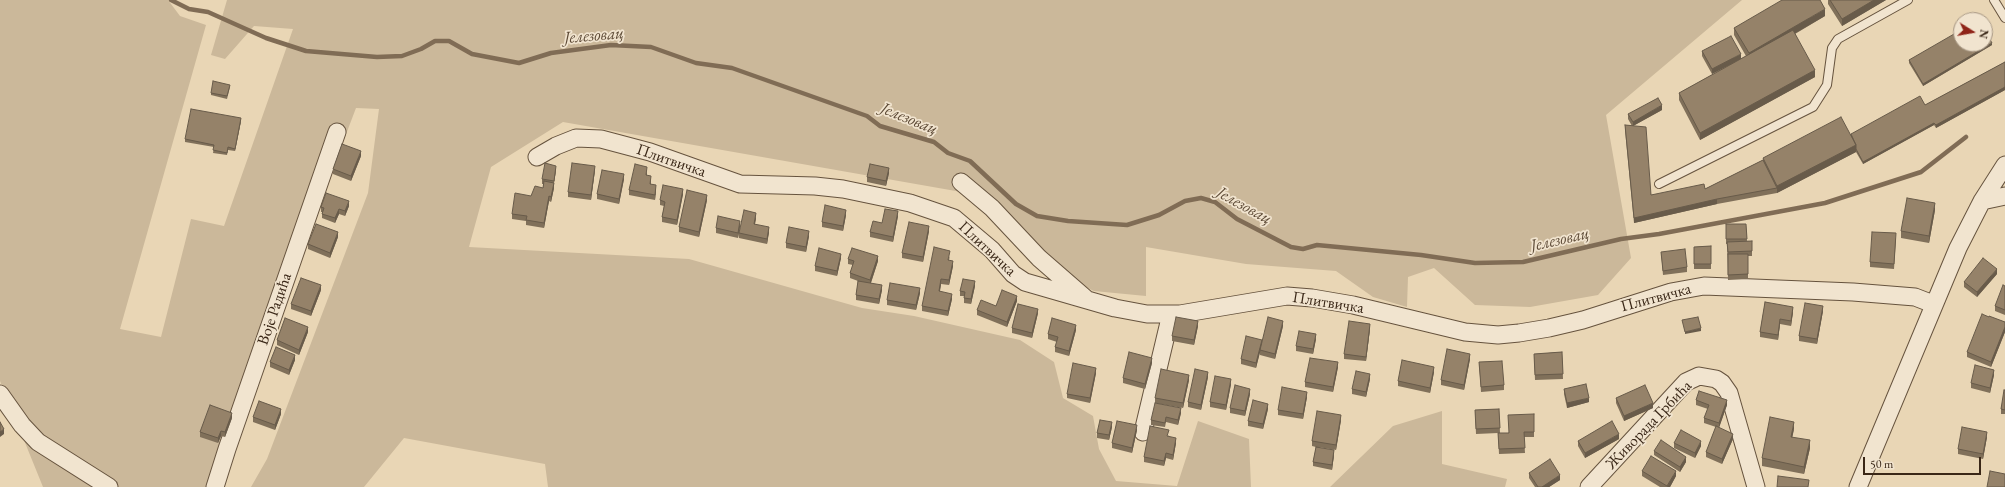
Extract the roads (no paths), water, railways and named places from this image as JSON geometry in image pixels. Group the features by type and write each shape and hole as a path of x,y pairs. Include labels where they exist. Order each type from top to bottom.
{"street":[{"name":"Воје Радића","path":"215,487 337,132"},
{"name":"Плитвичка","path":"537,157 556,146 576,138 601,139 650,152 740,184 836,188 874,194 910,203 954,218 988,246 1013,274 1025,282 1090,302 1131,312 1171,314 1208,310 1287,296 1312,298 1353,305 1465,332 1498,335 1549,328 1583,320 1664,294 1704,286 1868,293 1915,297 1933,304"},
{"path":"1858,487 1933,304 1958,248 1982,201 2005,165"},
{"path":"962,182 992,208 1039,258 1090,302"},
{"path":"1982,201 2005,196"},
{"path":"1143,432 1171,314"},
{"name":"Живорада Грбића","path":"1590,487 1686,382 1699,376 1716,379 1722,383 1729,393 1756,487"},
{"path":"0,394 22,425 38,442 109,487"}],"lane":[{"path":"1659,184 1813,107 1827,85 1832,48 1838,38 1908,0"},
{"path":"1994,0 2005,18"}],"waterway":[{"name":"Јелезовац","path":"171,0 189,9 208,12 266,38 306,51 377,57 402,56 421,49 435,41 449,41 472,54 519,63 551,53 611,45 651,47 696,63 732,68 867,116 880,126 934,142 948,153 970,161 1016,204 1037,216 1068,221 1127,225 1159,215 1185,201 1201,198 1215,202 1237,219 1291,247 1303,249 1317,245 1421,255 1475,263 1523,262 1621,239 1659,234 1825,203 1921,172 1966,137"}]}
